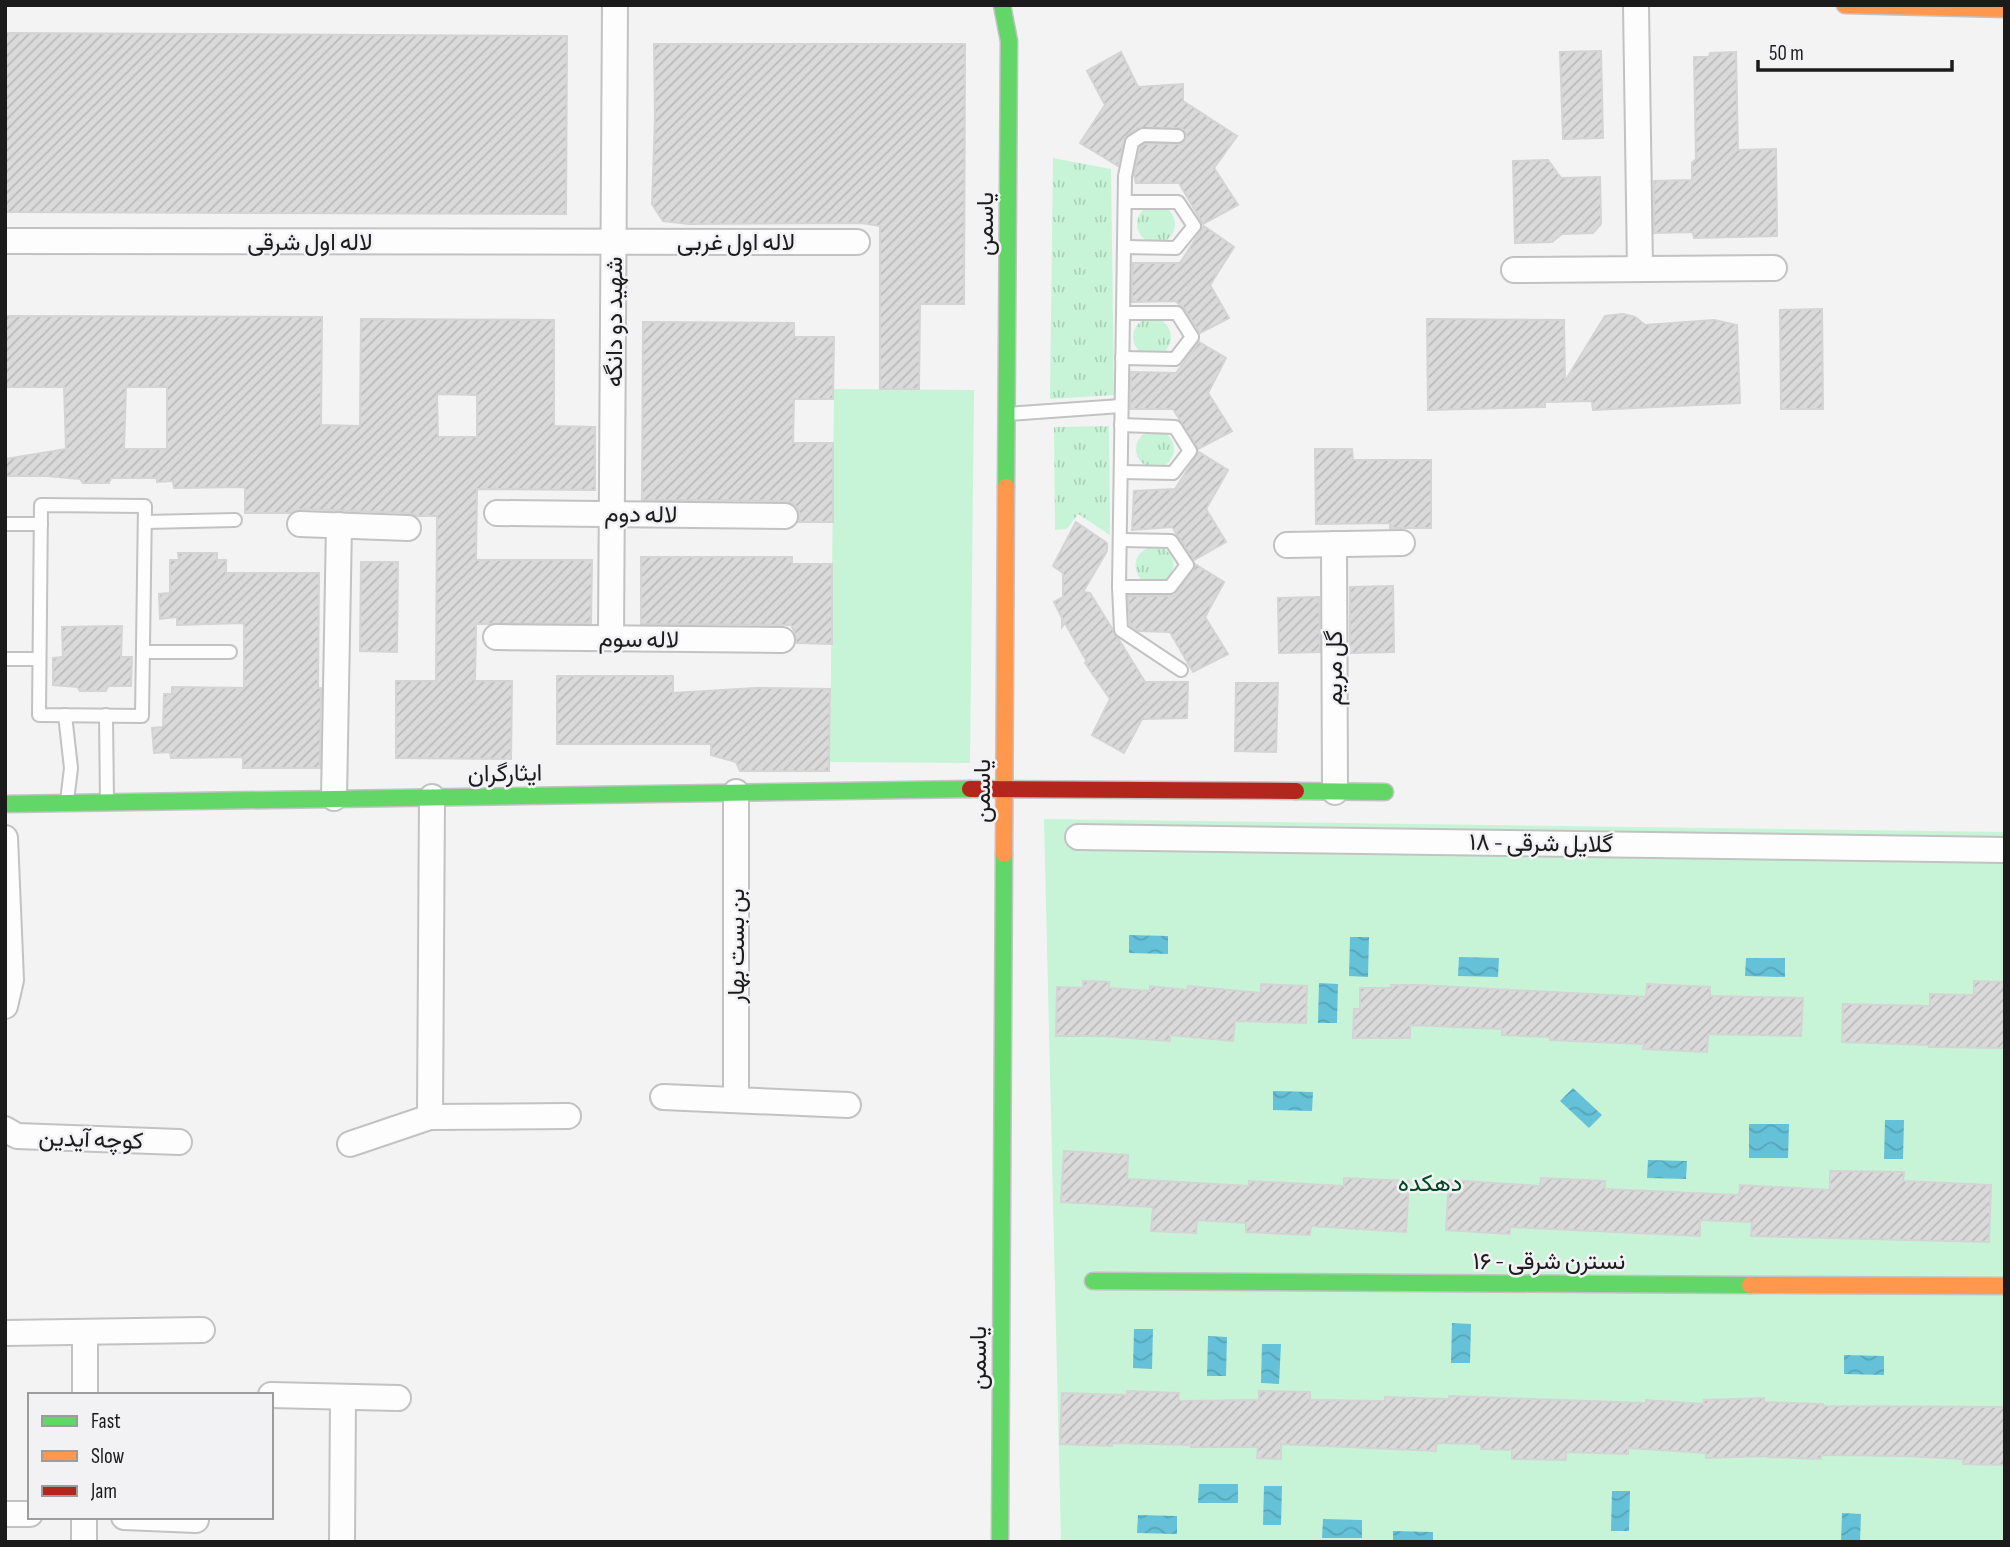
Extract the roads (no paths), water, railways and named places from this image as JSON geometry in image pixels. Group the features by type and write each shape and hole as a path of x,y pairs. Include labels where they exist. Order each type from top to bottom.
{"street":[{"name":"شهید دو دانگه","path":"611,638 615,5"},
{"name":"یاسمن","path":"1000,1542 1009,41 1002,5"},
{"name":"یاسمن","path":"1009,41 1019,5"},
{"path":"1636,5 1640,268"},
{"path":"1845,5 2005,9"},
{"name":"لاله اول شرقی","path":"5,241 614,242"},
{"name":"لاله اول غربی","path":"614,242 857,242"},
{"path":"1514,270 1774,268"},
{"name":"لاله دوم","path":"497,513 785,516"},
{"path":"300,524 408,528"},
{"path":"334,798 339,525"},
{"path":"1287,545 1402,542"},
{"name":"گل مریم","path":"1334,544 1335,792"},
{"name":"لاله سوم","path":"496,637 782,640"},
{"name":"ایثارگران","path":"5,804 1005,788 1385,792"},
{"name":"بن بست بهار","path":"736,792 736,1099"},
{"path":"430,1117 432,797"},
{"name":"گلایل شرقی - ۱۸","path":"1078,837 2005,849"},
{"path":"5,838 11,980 5,1006"},
{"path":"663,1097 848,1105"},
{"path":"350,1144 430,1117 568,1116"},
{"name":"کوچه آیدین","path":"5,1129 17,1136 179,1142"},
{"name":"نسترن شرقی - ۱۶","path":"1093,1281 2005,1286"},
{"path":"5,1333 202,1330"},
{"path":"85,1332 85,1393"},
{"path":"273,1395 398,1398"},
{"path":"342,1542 343,1397"},
{"path":"5,1514 28,1514"},
{"path":"84,1519 84,1542"},
{"path":"172,1519 196,1520"}],"lane":[{"path":"1178,136 1143,135 1132,142 1125,176 1119,587 1121,630 1181,670"},
{"path":"1124,247 1177,248 1194,226 1178,202 1125,202"},
{"path":"1122,358 1175,359 1192,337 1177,313 1123,313"},
{"path":"1007,414 1121,405"},
{"path":"1121,425 1175,427 1190,451 1173,472 1121,472"},
{"path":"41,505 145,506 145,522 142,716 39,715 41,505"},
{"path":"145,522 236,520"},
{"path":"5,524 41,524"},
{"path":"1119,587 1170,587 1187,565 1171,541 1121,540"},
{"path":"143,652 230,652"},
{"path":"5,659 39,659"},
{"path":"65,715 71,768 67,803"},
{"path":"106,715 107,802"}],"water":[{"path":"1129,935 1168,936 1168,954 1129,953"},
{"path":"1350,937 1369,937 1368,977 1349,976"},
{"path":"1459,957 1499,958 1498,977 1458,976"},
{"path":"1746,958 1785,958 1785,977 1745,976"},
{"path":"1319,983 1338,984 1337,1023 1318,1023"},
{"path":"1573,1088 1602,1115 1589,1128 1560,1101"},
{"path":"1273,1091 1313,1092 1312,1111 1273,1110"},
{"path":"1885,1120 1904,1120 1903,1159 1884,1159"},
{"path":"1749,1124 1789,1124 1788,1158 1749,1158"},
{"path":"1648,1160 1687,1161 1686,1179 1647,1178"},
{"path":"1452,1323 1471,1324 1470,1363 1451,1363"},
{"path":"1134,1329 1153,1329 1152,1369 1133,1368"},
{"path":"1208,1336 1227,1337 1226,1376 1207,1376"},
{"path":"1262,1344 1281,1344 1279,1384 1261,1383"},
{"path":"1844,1355 1884,1356 1884,1375 1844,1374"},
{"path":"1199,1484 1238,1484 1238,1503 1198,1503"},
{"path":"1264,1486 1282,1486 1281,1525 1263,1525"},
{"path":"1612,1491 1630,1491 1629,1531 1611,1531"},
{"path":"1842,1513 1861,1514 1860,1542 1841,1542"},
{"path":"1138,1515 1177,1516 1177,1534 1137,1533"},
{"path":"1323,1519 1362,1520 1362,1538 1322,1538"},
{"path":"1393,1531 1433,1532 1433,1542 1393,1542"}],"park label":[{"name":"دهکده","path":"1430,1183"}]}
